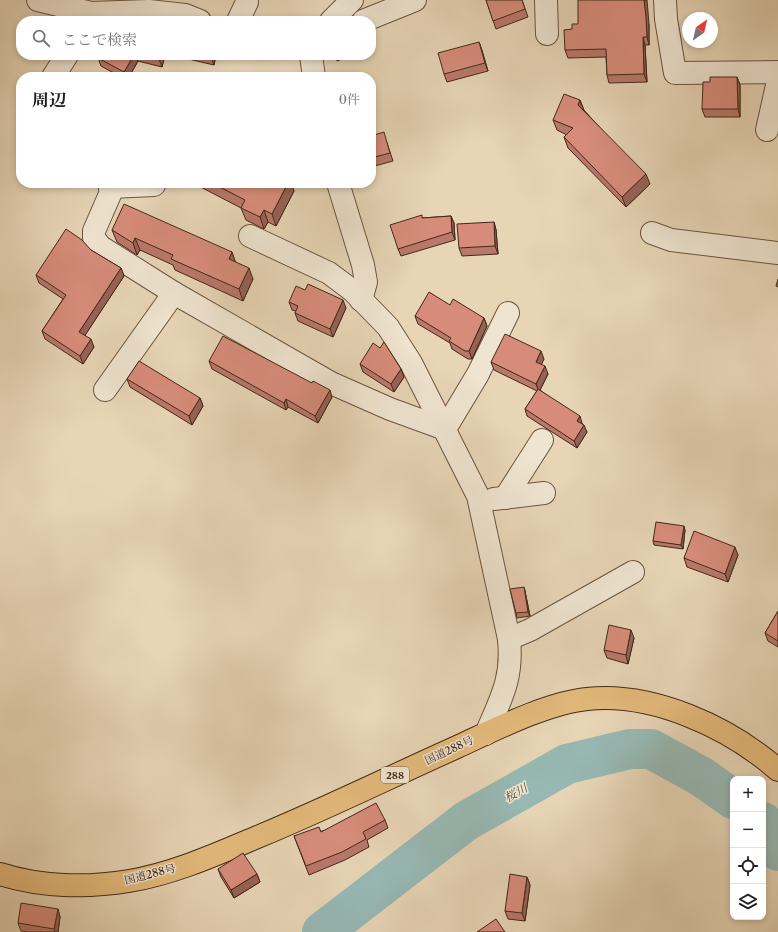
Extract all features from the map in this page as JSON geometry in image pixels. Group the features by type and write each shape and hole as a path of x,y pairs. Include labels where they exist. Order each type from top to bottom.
{"highway":[{"name":"国道288号","path":"0,874 30,882 66,885 129,881 162,873 216,854 302,819 486,734 563,703 588,699 611,699 636,702 664,708 703,722 726,732 755,751 778,770"}],"street":[{"path":"38,0 87,16"},
{"path":"375,16 415,0"},
{"path":"546,0 547,34"},
{"path":"665,0 666,19 675,73 778,72"},
{"path":"336,16 353,1"},
{"path":"93,16 126,6 149,11 188,16"},
{"path":"56,72 65,60"},
{"path":"312,60 313,72"},
{"path":"767,130 778,81"},
{"path":"110,188 111,192 94,232 94,239 101,247 174,293 331,383 390,409 445,429"},
{"path":"340,188 363,265 366,282 361,300"},
{"path":"652,233 671,240 778,253"},
{"path":"250,236 328,273 353,291 388,327 411,362 445,429 479,501 509,639 511,658 508,680 486,734"},
{"path":"105,390 174,293"},
{"path":"445,429 478,374 508,313"},
{"path":"505,498 542,440"},
{"path":"479,501 544,494"},
{"path":"509,639 530,630 633,572"}],"building":[{"path":"486,0 522,0 525,9 493,21"},
{"path":"578,0 644,0 647,37 643,37 644,74 607,75 606,49 565,50 564,30 572,29 572,24 578,24"},
{"path":"479,42 485,63 444,74 438,53"},
{"path":"102,60 131,60 124,72"},
{"path":"710,77 737,77 738,109 702,109 703,82 710,82"},
{"path":"564,94 580,100 578,105 646,174 622,197 564,137 573,128 553,120"},
{"path":"384,132 390,153 376,157 376,134"},
{"path":"222,188 285,188 272,214 264,210 260,217 241,208 245,200"},
{"path":"124,204 232,252 229,259 249,268 239,289 171,259 173,255 135,238 133,243 112,230"},
{"path":"422,215 422,218 451,216 452,232 398,249 390,225"},
{"path":"494,222 495,246 459,248 457,224"},
{"path":"66,229 82,240 91,250 121,268 79,332 91,339 80,356 42,331 66,295 36,275"},
{"path":"308,284 343,300 330,329 295,313 298,306 289,302 296,286 305,290"},
{"path":"429,292 450,305 453,299 484,318 469,351 465,351 449,341 451,338 415,316"},
{"path":"505,334 541,351 536,362 545,366 536,384 491,362"},
{"path":"223,336 312,383 313,381 330,390 315,416 286,399 284,403 209,361"},
{"path":"384,342 401,369 391,384 360,364 373,343 380,348"},
{"path":"139,361 200,398 189,416 127,379"},
{"path":"538,389 580,416 577,421 584,425 574,441 525,409"},
{"path":"656,522 684,526 681,545 653,541"},
{"path":"694,531 735,547 725,574 684,558"},
{"path":"524,587 528,612 516,613 510,589"},
{"path":"778,611 778,641 765,633"},
{"path":"609,625 631,630 626,655 604,650"},
{"path":"376,803 385,820 363,832 366,839 342,852 306,866 294,836 319,827 321,832"},
{"path":"243,853 257,874 231,890 218,869"},
{"path":"510,874 527,877 522,913 505,911"},
{"path":"21,903 58,909 54,929 18,923"},
{"path":"496,919 505,932 477,932"}],"waterway":[{"name":"桜川","path":"322,932 466,821 567,764 630,749 651,749 702,777 730,797"},
{"name":"桜川","path":"766,828 778,851"}]}
